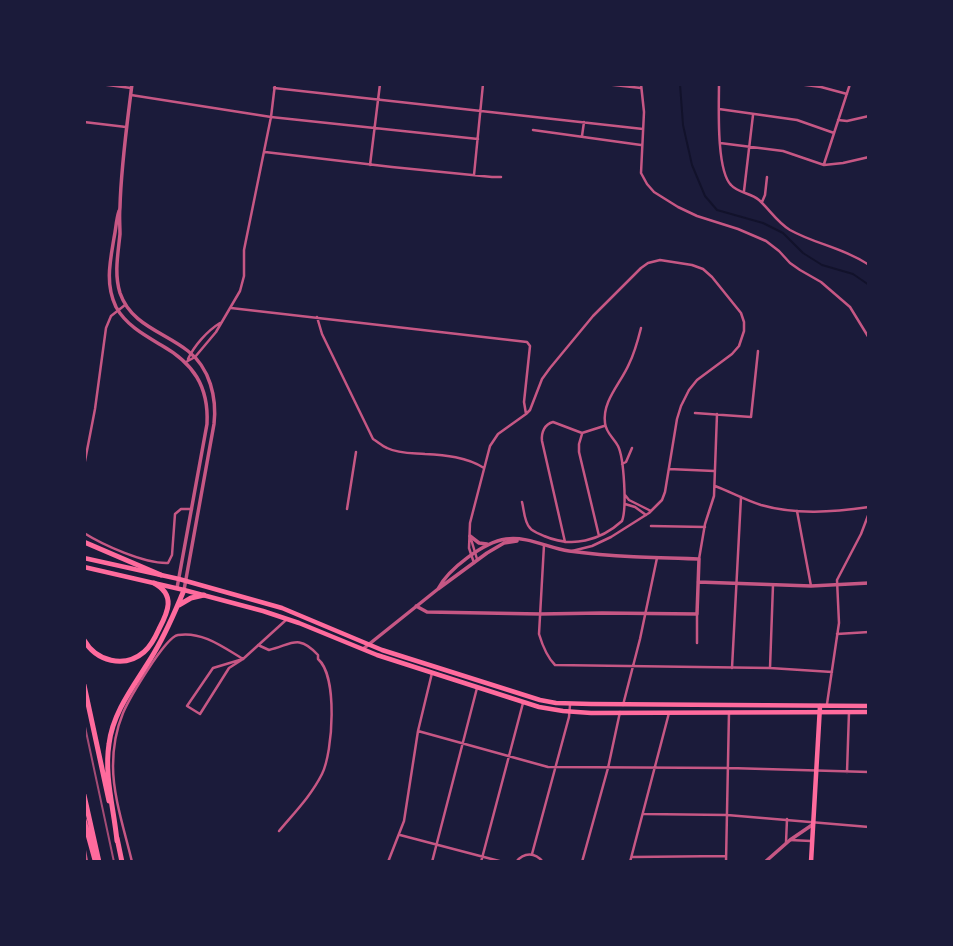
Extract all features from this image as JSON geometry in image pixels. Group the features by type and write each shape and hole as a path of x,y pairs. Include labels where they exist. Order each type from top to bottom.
{"highway":[{"path":"84,542 161,575"},
{"path":"84,640 96,654 111,661 128,660 144,652 154,639 168,610 167,596 162,587 155,583"},
{"path":"117,841 107,759 110,736 121,707 177,607 180,589"},
{"path":"177,607 189,598 204,595"},
{"path":"84,685 122,862"},
{"path":"84,795 97,862"},
{"path":"84,820 97,862"}],"main road":[{"path":"84,558 179,579 291,611 389,652 540,700 571,704 869,712"},
{"path":"84,567 204,595 287,619 432,673 548,709 570,712 729,712 869,706"},
{"path":"811,862 820,709"}],"street":[{"path":"100,84 132,86 120,209 117,277 120,291 125,304 142,323 195,357 209,381 214,397 216,413 186,581 180,589"},
{"path":"370,165 380,84"},
{"path":"474,176 483,84"},
{"path":"605,84 641,86 644,112 641,173 654,191 697,216 766,241 850,307 869,338"},
{"path":"719,84 720,143 727,180 733,187 762,202 788,229 853,255 869,265"},
{"path":"798,84 847,94"},
{"path":"824,165 850,84"},
{"path":"186,362 195,357 216,332 239,294 243,282 244,250 275,86 643,129"},
{"path":"131,95 271,117 478,139"},
{"path":"719,109 797,120 834,132"},
{"path":"744,192 753,115"},
{"path":"838,120 847,121 869,116"},
{"path":"84,122 127,127"},
{"path":"582,136 584,122"},
{"path":"533,130 642,145"},
{"path":"720,143 783,151 824,165 869,157"},
{"path":"264,152 501,177"},
{"path":"762,202 767,177"},
{"path":"120,209 109,268 112,297 127,321 186,362 201,385 207,415 179,579 180,589"},
{"path":"476,561 470,536 470,520 490,446 495,437 526,414 550,368 593,316 641,268 659,260 703,269 738,309 744,322 744,335 739,346 697,380 686,396 677,419 663,497 646,515 597,544 569,551"},
{"path":"84,467 106,328 111,316 125,304"},
{"path":"231,308 527,342 530,346 524,398 526,414"},
{"path":"317,317 373,439 387,449 463,459 484,468"},
{"path":"186,362 190,353 212,328 220,323"},
{"path":"522,502 530,529 555,541 579,542 599,536 622,521 625,494 622,464 618,447 605,426 606,406 628,366 641,328"},
{"path":"695,414 751,417 758,351"},
{"path":"697,643 699,559 714,500 717,414"},
{"path":"84,419 92,421"},
{"path":"565,542 542,435 546,426 554,422 582,433 605,426"},
{"path":"582,433 579,449 599,536"},
{"path":"622,464 626,462 632,448"},
{"path":"347,509 356,452"},
{"path":"669,469 715,471"},
{"path":"715,486 767,507 831,512 869,507"},
{"path":"625,494 629,500 651,511"},
{"path":"732,668 741,497"},
{"path":"625,504 646,515"},
{"path":"84,533 134,555 168,563 172,555 175,514 181,509 192,509"},
{"path":"797,511 811,586"},
{"path":"827,712 839,618 837,580 869,513"},
{"path":"651,526 705,527"},
{"path":"470,536 479,543 489,544"},
{"path":"438,589 445,577 473,554 504,539 527,540 569,551 699,559"},
{"path":"363,649 476,561 504,544 527,540"},
{"path":"544,545 539,630 553,664 771,668 832,672"},
{"path":"623,705 634,667 657,558"},
{"path":"698,582 811,586 869,583"},
{"path":"771,668 773,584"},
{"path":"416,606 427,611 697,614"},
{"path":"243,659 213,668 187,706 200,714 229,668 243,659 287,619"},
{"path":"837,635 869,632"},
{"path":"132,862 115,788 113,766 115,738 128,703 164,645 173,636 200,636 243,659"},
{"path":"258,645 269,650 290,642 309,646 325,666 331,693 331,734 323,772 308,796 279,831"},
{"path":"388,862 404,821 418,731 432,673"},
{"path":"432,862 477,688"},
{"path":"481,862 523,703"},
{"path":"532,854 571,704"},
{"path":"582,862 608,768 620,712"},
{"path":"630,862 669,712"},
{"path":"726,862 729,712"},
{"path":"847,772 849,712"},
{"path":"418,731 556,767 869,772"},
{"path":"643,814 727,814 869,827"},
{"path":"787,819 788,842"},
{"path":"765,862 814,821"},
{"path":"400,835 503,862"},
{"path":"788,842 813,841"},
{"path":"84,846 87,862"},
{"path":"516,862 524,855 532,854 543,862"},
{"path":"632,857 726,856"}],"waterway":[{"path":"680,84 683,125 692,165 705,196 717,210 763,223 783,233 803,253 822,265 853,274 869,285"}],"railway":[{"path":"84,722 114,862"}]}
